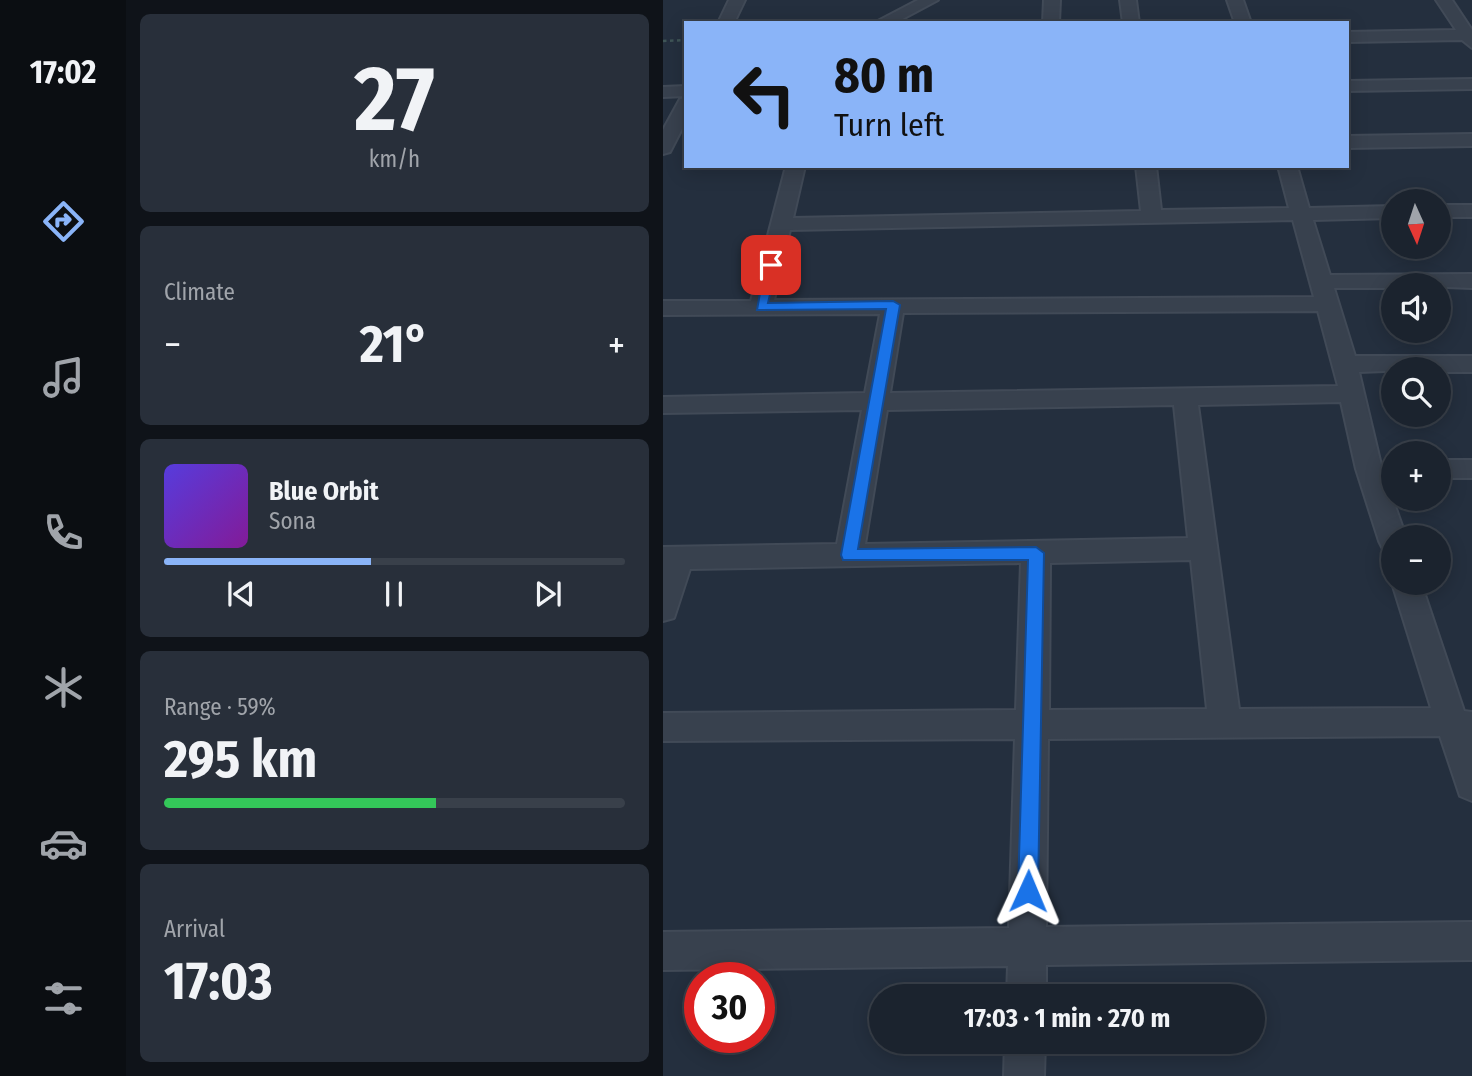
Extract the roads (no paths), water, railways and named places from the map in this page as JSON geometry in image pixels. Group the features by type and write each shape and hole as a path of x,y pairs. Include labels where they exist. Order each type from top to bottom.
{"street":[{"path":"727,21 737,0"},
{"path":"1051,21 1052,0"},
{"path":"1128,0 1131,21"},
{"path":"1235,0 1242,21"},
{"path":"1444,0 1470,38"},
{"path":"888,21 937,4"},
{"path":"1349,37 1470,38"},
{"path":"1349,86 1472,84"},
{"path":"663,92 684,91"},
{"path":"684,107 663,150 684,152"},
{"path":"1349,142 1472,140"},
{"path":"761,307 795,168"},
{"path":"1146,168 1152,218"},
{"path":"1288,168 1353,394 1381,469"},
{"path":"1451,211 1472,211"},
{"path":"781,223 1381,212"},
{"path":"663,307 893,305 1322,293 1472,281"},
{"path":"849,555 893,305"},
{"path":"1345,365 1472,363"},
{"path":"663,405 1353,394"},
{"path":"1185,397 1225,724"},
{"path":"1451,469 1472,469"},
{"path":"663,609 671,558 1204,549"},
{"path":"1026,984 1036,553"},
{"path":"1412,595 1462,725 1472,785"},
{"path":"663,727 1462,725"},
{"path":"663,951 1472,941"},
{"path":"1024,1076 1025,1054"}]}
